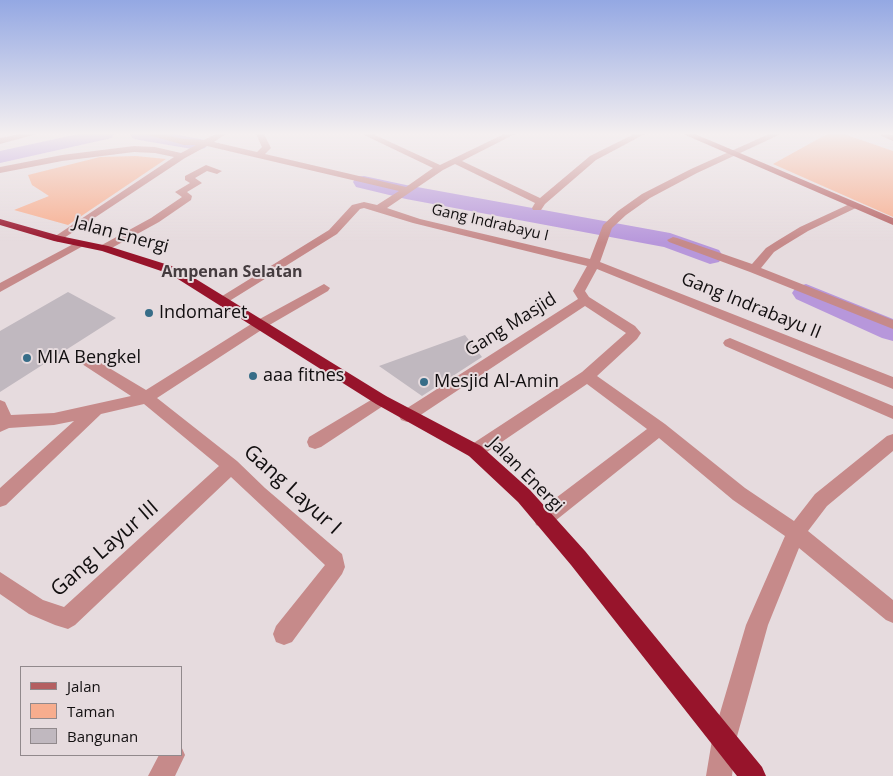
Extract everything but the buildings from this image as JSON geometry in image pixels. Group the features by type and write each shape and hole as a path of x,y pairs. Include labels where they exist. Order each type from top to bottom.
{"highway":[{"name":"Jalan Energi","path":"0,222 58,239 104,248 174,271 407,416 475,450 524,496 584,566 753,776"}],"street":[{"path":"58,239 161,170"},
{"path":"104,248 155,220 187,198 187,196 180,192 197,184 188,178 202,170"},
{"path":"320,170 404,191"},
{"path":"379,210 437,170"},
{"path":"473,170 539,205 579,170"},
{"path":"475,450 587,376 634,333 582,296 608,227 628,208 646,196 701,170"},
{"path":"773,170 893,222"},
{"name":"Gang Indrabayu I","path":"223,301 333,232 358,206 364,205 417,221 594,264"},
{"path":"754,269 770,250 804,229 854,205"},
{"path":"673,240 754,269 893,325"},
{"path":"0,288 79,244"},
{"name":"Gang Indrabayu II","path":"594,264 893,383"},
{"path":"0,406 2,424 54,419 146,398 261,324 324,288"},
{"name":"Gang Masjid","path":"407,416 582,296"},
{"path":"730,343 893,413"},
{"name":"Gang Layur I","path":"84,358 146,398 232,466 259,494 335,561 335,567 284,634"},
{"path":"587,376 659,429 739,494 796,533 893,613"},
{"path":"315,442 381,400"},
{"path":"0,499 96,410"},
{"path":"543,519 659,429"},
{"path":"720,776 724,740 757,625 796,533 821,500 893,441"},
{"name":"Gang Layur III","path":"0,582 36,607 62,618 68,618 232,466"},
{"path":"161,776 172,756"}],"green space":[{"path":"47,170 149,170 68,225 14,210 49,196 32,185 28,175"},
{"path":"787,170 893,170 893,217"}],"waterway":[{"path":"364,182 406,192 670,241 710,256"},
{"path":"806,293 893,331"}],"place":[{"name":"Indomaret","path":"149,313"},
{"name":"MIA Bengkel","path":"27,358"},
{"name":"aaa fitnes","path":"253,376"},
{"name":"Mesjid Al-Amin","path":"424,382"}],"district":[{"name":"Ampenan Selatan","path":"232,272"}]}
